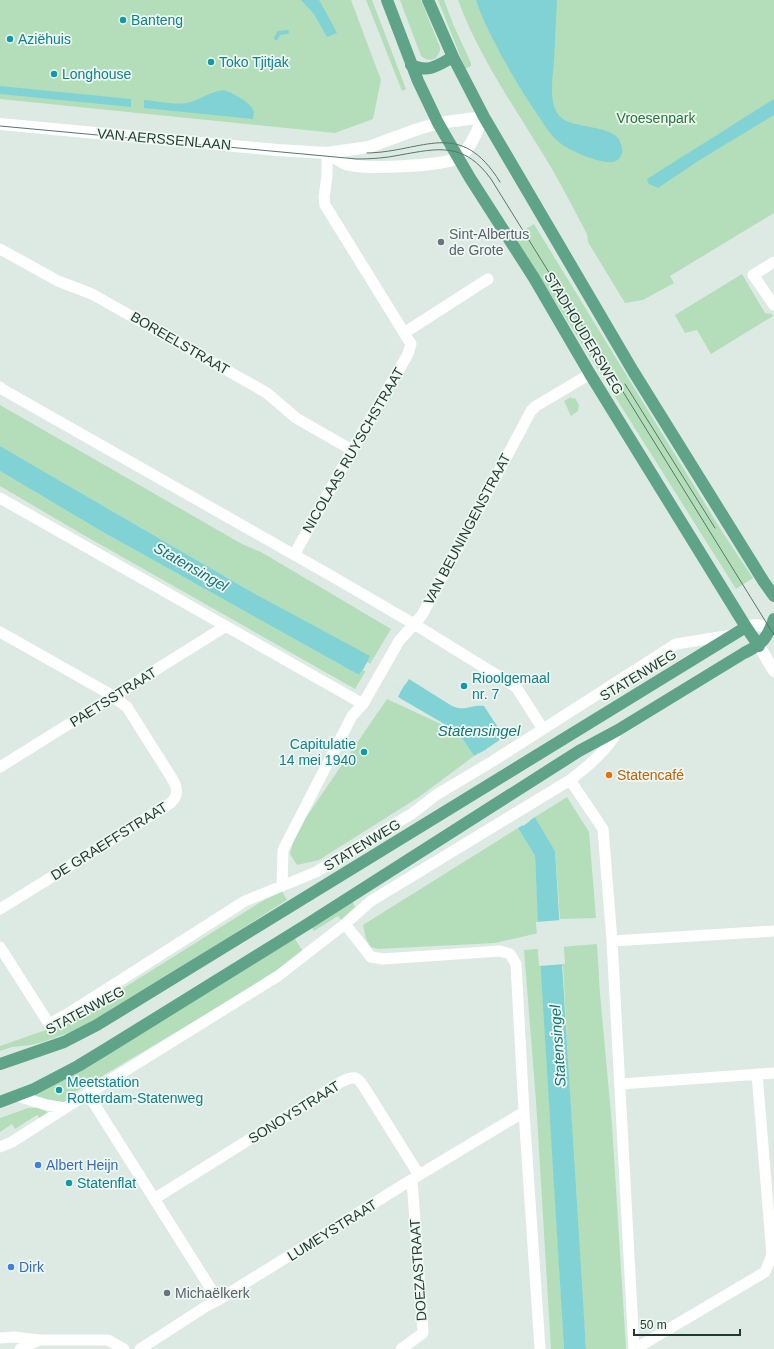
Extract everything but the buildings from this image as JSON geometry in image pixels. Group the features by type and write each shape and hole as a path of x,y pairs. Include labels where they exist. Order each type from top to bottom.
{"main road":[{"name":"STADHOUDERSWEG","path":"387,0 411,65 438,123 458,158 534,278 590,374 758,646"},
{"name":"STADHOUDERSWEG","path":"428,0 453,57 484,117 637,378 772,588"},
{"path":"411,65 430,69 453,57"},
{"name":"STATENWEG","path":"0,1102 34,1089 78,1066 306,925 579,751 618,730 744,653 758,646 773,624"},
{"name":"STATENWEG","path":"0,1064 64,1042 97,1024 746,627"}],"street":[{"name":"VAN AERSSENLAAN","path":"0,124 277,150 327,153 369,147 438,123 484,117"},
{"path":"458,158 468,148 484,117"},
{"name":"VAN AERSSENLAAN","path":"327,153 345,164 378,167 436,163 458,158"},
{"path":"327,153 327,176 324,197 325,205 404,333 488,280"},
{"name":"BOREELSTRAAT","path":"0,249 58,281 92,294 248,382 267,393 296,418 352,450"},
{"path":"774,262 753,275 774,305"},
{"name":"NICOLAAS RUYSCHSTRAAT","path":"294,555 352,450 408,354 411,344 404,333"},
{"name":"VAN BEUNINGENSTRAAT","path":"363,704 399,642 422,615 531,411 536,406 590,374"},
{"path":"0,386 2,389 231,518 414,624 516,687 543,729"},
{"path":"0,498 363,704 352,716 283,850 282,886"},
{"name":"STATENWEG","path":"746,627 773,624"},
{"name":"PAETSSTRAAT","path":"0,767 226,626"},
{"path":"0,632 114,697"},
{"name":"STATENWEG","path":"0,947 49,1024 245,901 316,872 413,813 436,795 489,764 676,644 732,635"},
{"name":"STADHOUDERSWEG","path":"758,646 774,671"},
{"name":"DE GRAEFFSTRAAT","path":"0,909 166,806 177,794 177,789 173,780 127,707 114,697"},
{"name":"STATENWEG","path":"0,1147 12,1142 278,976 372,901 570,780 588,766 615,737 618,730"},
{"path":"570,780 603,829 612,941 634,1349 765,1272 773,1255 757,1074"},
{"path":"345,924 371,957 383,959 500,951 510,954 516,964 524,1112 540,1349"},
{"path":"612,941 774,931"},
{"path":"620,1084 774,1073"},
{"name":"SONOYSTRAAT","path":"154,1199 341,1082 355,1077 358,1078 364,1087 416,1178"},
{"path":"88,1094 135,1171 218,1300"},
{"path":"17,1096 47,1105 65,1108"},
{"name":"LUMEYSTRAAT","path":"140,1349 205,1307 524,1112"},
{"name":"DOEZASTRAAT","path":"401,1349 423,1334 416,1178"},
{"path":"0,1338 14,1337 39,1340 108,1340 124,1349"},
{"path":"20,1349 39,1340"}],"green space":[{"path":"0,0 351,0 381,80 373,119 335,133 0,99"},
{"path":"366,0 372,0 406,89 402,91"},
{"path":"400,0 421,0 440,47 440,51 436,58 428,60 421,56"},
{"path":"438,0 444,0 471,63 471,66 467,68 465,68"},
{"name":"Vroesenpark","path":"458,0 774,0 774,213 670,276 674,283 643,300 625,303 588,242 587,234 551,167 484,57 474,38"},
{"path":"534,224 723,533 753,578 736,589 514,236"},
{"path":"742,274 765,313 772,314 773,316 711,354 697,330 685,333 675,315"},
{"path":"571,397 572,399 575,398 579,405 578,411 571,416 564,401"},
{"path":"0,405 242,544 261,552 391,629 355,689 0,486 0,471 101,531 359,675 370,657 250,591 0,446"},
{"path":"387,699 458,732 474,756 419,797 319,860 297,865 290,854 298,829"},
{"path":"567,797 589,832 596,918 560,919 555,851 535,817"},
{"path":"518,828 535,856 539,933 495,943 378,949 371,947 366,939 363,925"},
{"path":"282,891 287,900 112,1011 73,1031 43,1042 12,1047 0,1051 0,1046 74,1019 259,903"},
{"path":"352,900 355,907 341,920 338,916 314,931 311,926"},
{"path":"293,936 304,953 277,972 72,1094 74,1100 59,1104 35,1097 33,1094"},
{"path":"597,944 612,1125 626,1349 586,1349 577,1230 563,966 542,967 564,1349 551,1349 536,1101 524,950"},
{"path":"28,1108 38,1108 50,1113 41,1120 37,1115 15,1129 12,1124 0,1132 0,1118"}],"water":[{"path":"301,0 319,0 337,33 327,37 314,14"},
{"path":"476,0 557,0 552,86 556,111 562,118 570,122 613,134 619,140 622,149 619,159 613,162 607,162 593,159 571,150 554,137 529,102 501,55 484,21"},
{"path":"0,86 131,99 131,107 0,94"},
{"path":"224,90 246,101 254,112 253,119 144,108 144,100 186,103"},
{"path":"774,99 774,115 698,161 658,188 649,184 647,179"},
{"name":"Statensingel","path":"0,446 250,591 370,656 367,663 405,685 409,679 457,708 484,706 503,735 504,737 485,750 529,821 535,817 555,851 586,1349 564,1349 535,856 518,828 523,825 479,753 474,756 458,732 398,697 401,691 363,669 359,675 101,531 0,471"}],"pier":[{"path":"367,662 405,684 401,691 363,670"},
{"path":"485,750 530,821 523,826 478,754"},
{"path":"562,920 565,964 539,966 536,922"}],"waterway":[{"path":"276,38 279,33 287,32"}],"tram line":[{"path":"0,126 357,159 384,158 439,150 450,150 461,153 471,159 481,167 491,179 774,635"},
{"path":"367,153 440,143 455,144 470,150 485,162 500,182"},
{"path":"625,384 715,528"}],"place":[{"name":"Banteng","path":"123,20"},
{"name":"Aziëhuis","path":"10,39"},
{"name":"Toko Tjitjak","path":"211,62"},
{"name":"Longhouse","path":"54,74"},
{"name":"Sint-Albertus de Grote","path":"441,242"},
{"name":"Rioolgemaal nr. 7","path":"464,686"},
{"name":"Capitulatie 14 mei 1940","path":"364,752"},
{"name":"Statencafé","path":"609,775"},
{"name":"Meetstation Rotterdam-Statenweg","path":"59,1090"},
{"name":"Albert Heijn","path":"38,1165"},
{"name":"Statenflat","path":"69,1183"},
{"name":"Dirk","path":"11,1267"},
{"name":"Michaëlkerk","path":"167,1293"}]}
